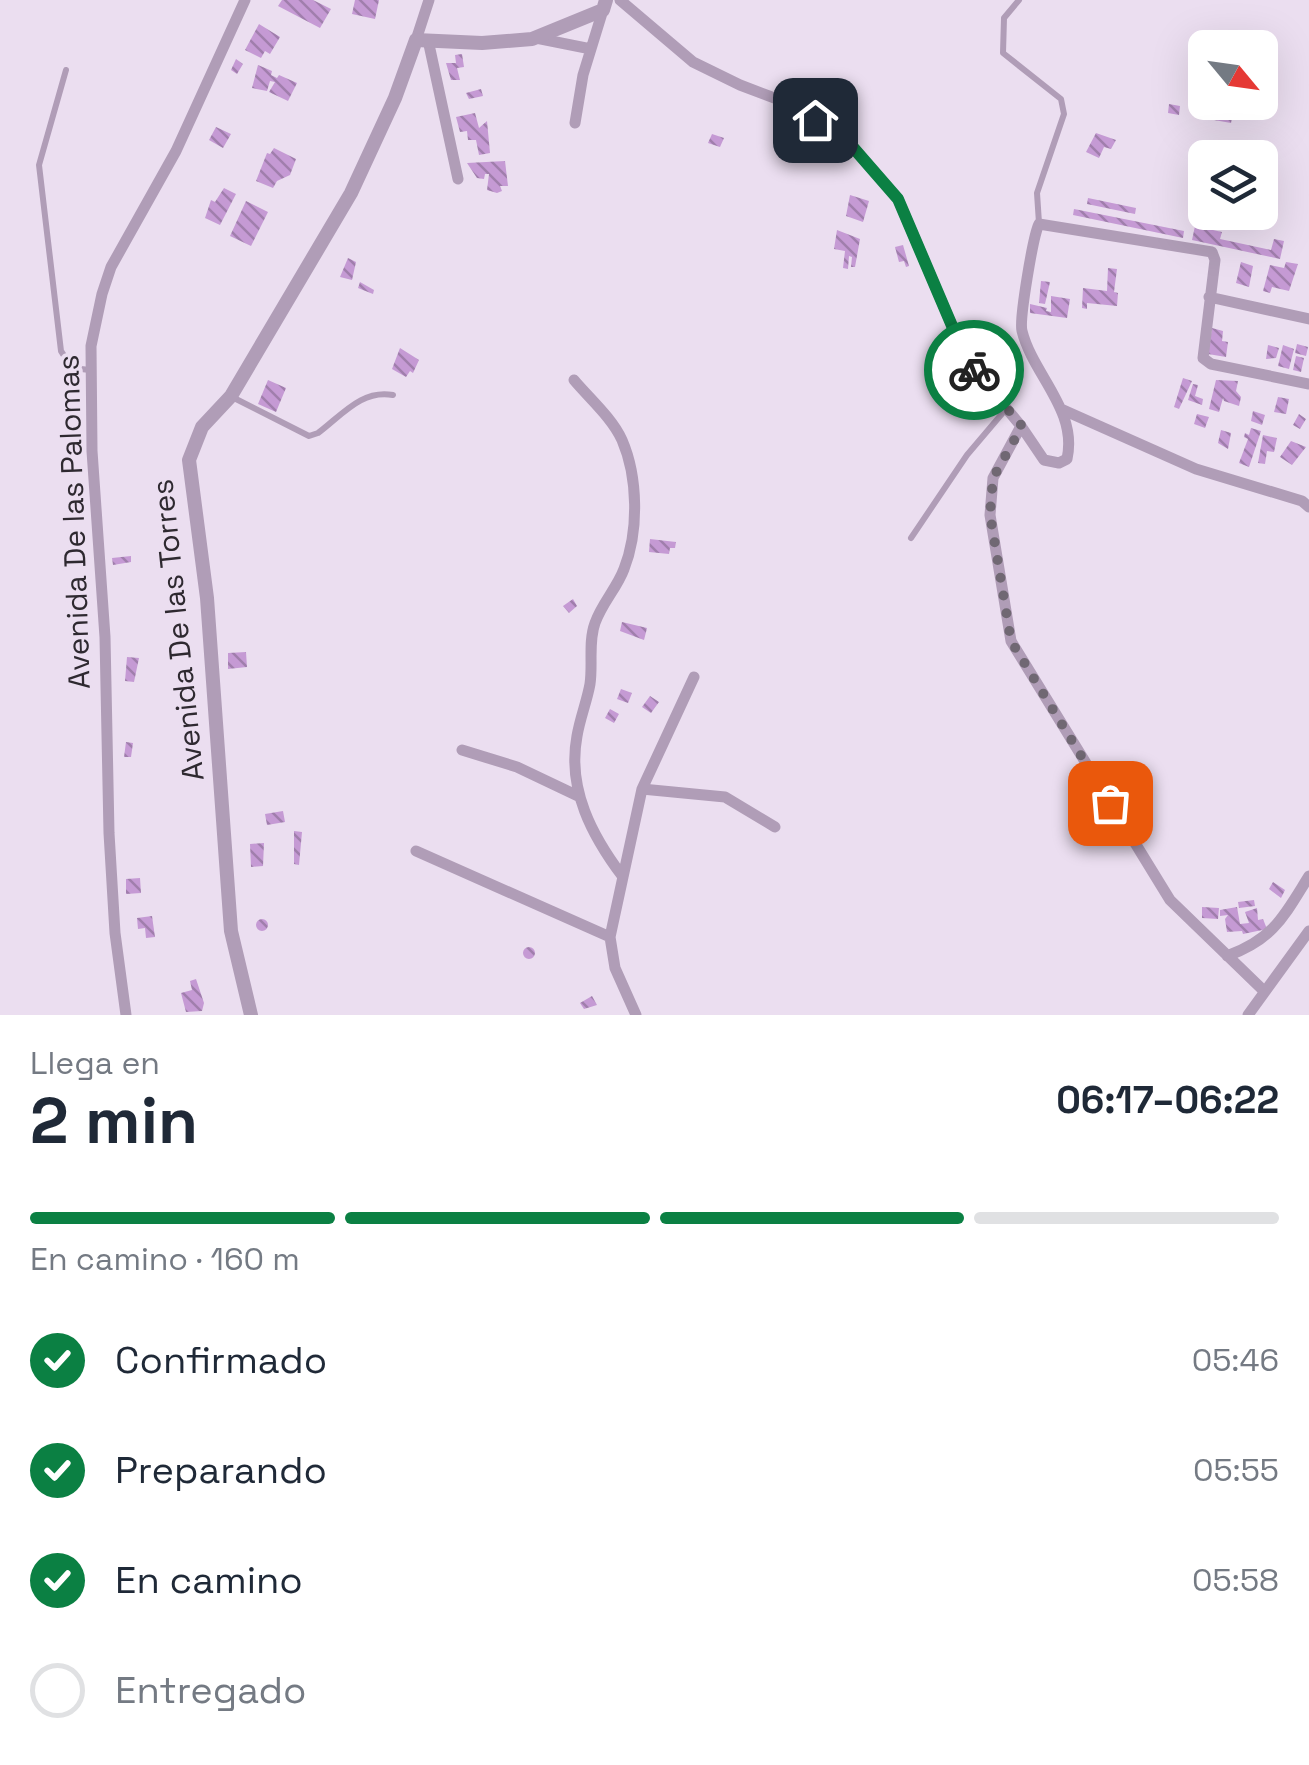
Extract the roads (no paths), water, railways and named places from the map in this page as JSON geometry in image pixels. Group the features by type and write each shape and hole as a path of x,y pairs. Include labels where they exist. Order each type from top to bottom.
{"street":[{"name":"Avenida De las Palomas","path":"126,1015 113,900 92,370 96,320 111,266 184,134 245,0"},
{"name":"Avenida De las Torres","path":"251,1015 231,931 207,598 189,460 202,427 231,396 352,193 422,40 428,0"},
{"path":"620,0 693,62 740,86 785,102 844,137 898,199 967,361 1022,426 1044,460 1067,459 1071,442 1062,409 1021,328 1039,224 1212,252 1216,260 1203,355 1211,364 1309,384"},
{"path":"536,38 605,5"},
{"path":"575,123 605,5"},
{"path":"458,178 422,40 482,43 536,38 591,48"},
{"path":"1209,297 1309,319"},
{"path":"574,380 622,440 634,518 624,569 592,631 590,686 576,739 578,796 601,848 623,877"},
{"path":"1062,409 1196,470 1302,501 1309,507"},
{"path":"1022,426 993,478 990,514 1011,641 1170,900 1264,992"},
{"path":"636,1015 616,968 610,936 642,788 694,677"},
{"path":"462,750 517,767 578,796"},
{"path":"642,788 725,797 774,827"},
{"path":"416,850 610,936"},
{"path":"1227,956 1252,947 1275,930 1309,876"},
{"path":"1248,1015 1308,936"}],"lane":[{"path":"1019,0 1004,18 1003,53 1061,99 1064,114 1037,193 1039,224"},
{"path":"66,70 39,165 61,351 72,368 92,370"},
{"path":"231,396 309,436 364,396 378,392 394,394"},
{"path":"911,538 967,455 1006,408"}]}
